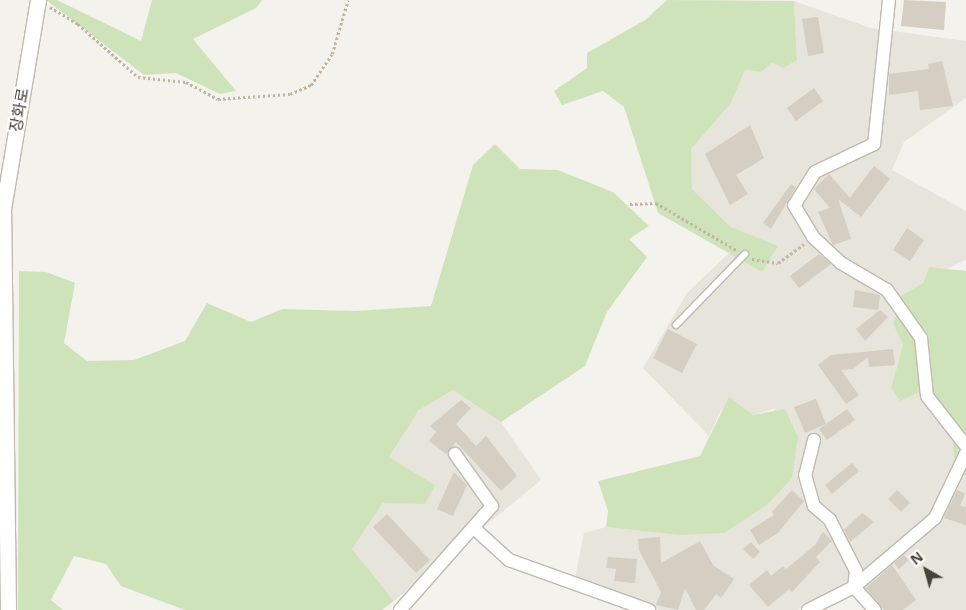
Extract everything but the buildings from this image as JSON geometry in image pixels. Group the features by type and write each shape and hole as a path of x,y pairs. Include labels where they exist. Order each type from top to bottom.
{"street":[{"name":"장화로","path":"8,610 2,209 38,0"},
{"path":"889,0 874,144 815,172 804,184 794,206 813,237 841,263 887,290 921,338 927,396 966,446"},
{"path":"814,440 805,475 814,506 830,520 856,571 854,587 874,610"},
{"path":"808,610 854,587 935,518 966,453"},
{"path":"399,610 476,530 492,506 455,454"},
{"path":"476,530 509,560 649,610"}],"lane":[{"path":"676,325 744,254"}],"path":[{"path":"38,0 78,24 138,76 186,82 218,99 290,94 311,85 332,54 348,0"},
{"path":"630,204 656,204 758,262 778,263 813,237"}],"shaded area":[{"path":"794,1 871,28 966,41 966,98 904,142 892,170 966,211 966,260 946,269 929,267 923,283 902,295 893,324 903,345 891,388 919,391 952,438 955,464 931,515 847,583 797,610 660,610 575,577 584,533 606,527 678,535 776,408 753,415 722,408 709,436 643,368 687,293 729,253 762,272 777,246 731,227 692,189 691,148 731,103 745,70 762,72 772,62 797,60"},
{"path":"453,390 501,422 541,480 394,601 351,549 383,503 435,485 389,457 419,410"},
{"path":"962,472 966,477 966,610 883,610 862,585 938,522"}],"green space":[{"path":"46,0 57,0 141,41 152,0 262,0 256,8 193,39 236,91 220,94 176,73 144,75"},
{"path":"667,0 794,1 797,60 783,68 772,62 762,72 745,70 731,103 691,149 692,189 731,227 778,246 762,272 658,213 624,107 603,91 562,105 554,91 587,68 587,53 645,20"},
{"path":"495,144 520,169 558,170 613,192 649,226 629,239 647,257 607,312 585,366 501,422 453,390 419,410 389,457 435,485 425,504 383,503 352,549 394,601 382,610 185,610 121,586 106,564 74,556 51,600 63,610 18,610 19,271 46,272 75,283 64,343 87,361 134,360 185,341 207,303 251,322 282,309 355,311 431,306 473,165"},
{"path":"929,267 966,271 966,477 955,464 952,438 919,392 900,401 891,388 903,345 893,324 902,295 923,283"},
{"path":"729,397 753,415 785,409 798,437 792,478 768,504 724,533 678,535 606,527 608,511 598,481 700,456"}]}
